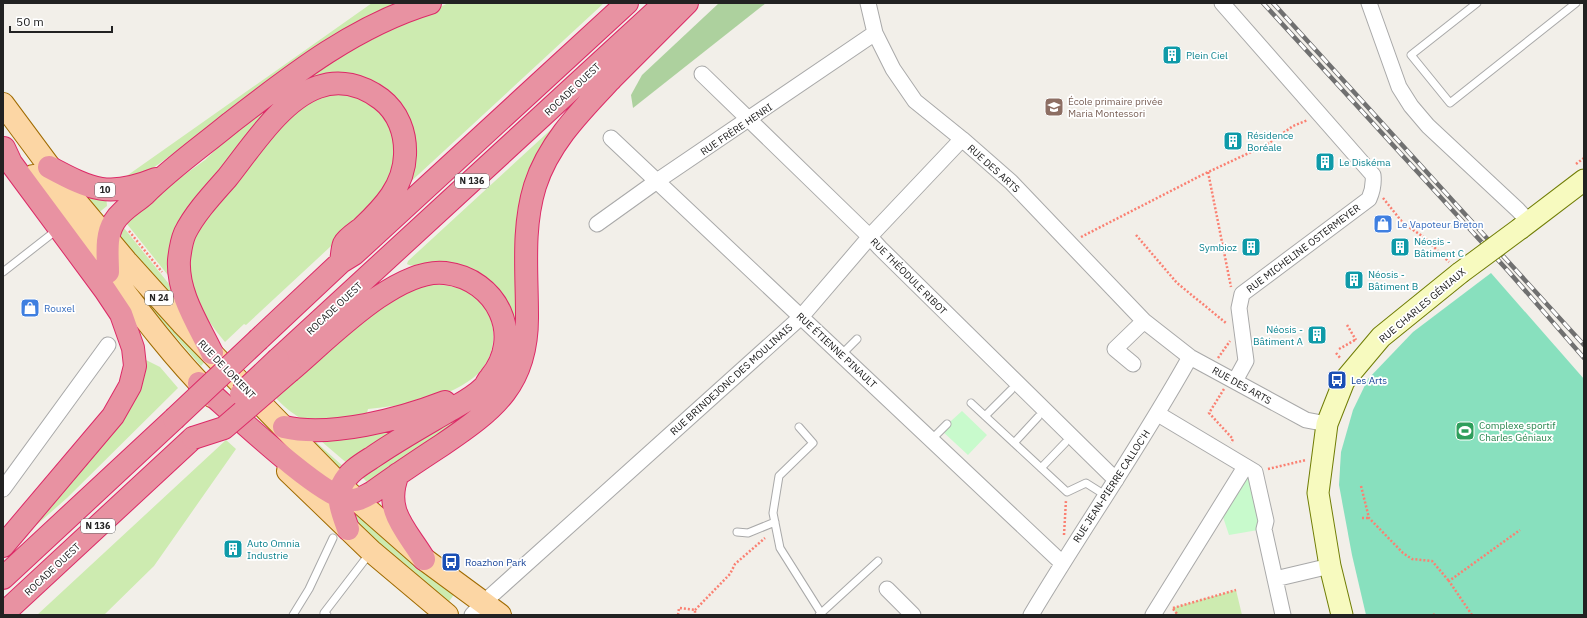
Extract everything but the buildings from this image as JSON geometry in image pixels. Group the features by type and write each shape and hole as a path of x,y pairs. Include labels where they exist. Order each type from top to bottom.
{"highway":[{"name":"10","path":"49,167 74,181 92,188 108,190 135,187 164,175 266,95 351,37 405,10 430,3"},
{"name":"N 136","path":"3,578 341,262 354,254 627,3"},
{"name":"ROCADE OUEST","path":"3,614 193,438 224,428 284,365 666,3"},
{"path":"199,383 311,480 347,494 398,474 485,414 502,396 516,376 525,349 527,332 526,238 528,217 541,172 559,139 576,116 687,3"},
{"path":"212,353 190,309 182,286 179,259 185,234 203,207 276,118 307,92 317,87 336,83 362,87 382,100 393,111 399,122 403,133 405,148 402,177 396,190 378,213 345,244 341,262"},
{"path":"3,147 52,233 105,290 121,314 133,348 135,366 128,391 113,416 3,546"},
{"path":"108,272 108,241 110,229 118,216 139,199 164,175"},
{"path":"284,365 392,289 416,276 442,273 462,276 477,284 489,293 499,310 504,324 504,348 498,368 488,380 484,388 467,400 384,449 356,468 347,494 341,533"},
{"path":"284,427 316,432 405,415 464,394 480,382 488,380"},
{"path":"398,474 392,487 394,513 424,559"}],"main road":[{"name":"RUE DE LORIENT","path":"3,104 49,167 108,241 149,288 347,494 485,611"},
{"name":"N 24","path":"3,147 16,158 40,185 108,272 199,383"},
{"path":"199,383 341,533 371,551 447,615"}],"street":[{"name":"RUE DES ARTS","path":"868,3 875,34 893,69 915,101 962,139 1011,182 1144,321 1190,357 1306,420 1327,424"},
{"path":"1222,3 1373,174 1373,190"},
{"path":"1369,3 1399,87 1410,106 1428,126 1518,210 1525,225"},
{"name":"RUE FRÈRE HENRI","path":"597,224 657,181 750,120 875,34"},
{"name":"RUE THÉODULE RIBOT","path":"702,74 870,237 1116,480"},
{"name":"RUE ÉTIENNE PINAULT","path":"611,138 1062,563"},
{"name":"RUE BRINDEJONC DES MOULINAIS","path":"485,611 801,317 870,237 962,139"},
{"name":"RUE CHARLES GÉNIAUX","path":"1342,615 1330,566 1318,493 1327,424 1344,381 1381,337 1453,266 1525,225 1584,180"},
{"name":"RUE MICHELINE OSTERMEYER","path":"1232,380 1246,361 1239,301 1246,289 1345,218 1369,199 1373,190"},
{"path":"1133,364 1115,349 1144,321"},
{"path":"3,489 108,345"},
{"name":"RUE JEAN-PIERRE CALLOC'H","path":"1031,615 1062,563 1158,414 1190,357"},
{"path":"1158,414 1250,469 1266,521 1264,529 1283,615"},
{"path":"1154,614 1250,469"},
{"path":"1275,579 1330,566"},
{"path":"887,590 913,615"}],"lane":[{"path":"1477,3 1411,55 1450,103 1576,3"},
{"path":"3,272 52,233"},
{"path":"842,355 857,339"},
{"path":"985,416 1011,390"},
{"path":"972,403 1067,492 1086,483 1105,495"},
{"path":"1014,443 1038,417"},
{"path":"931,440 947,424"},
{"path":"799,427 813,443 779,476 773,513 780,548 820,614 878,561"},
{"path":"1041,468 1065,443"},
{"path":"737,532 748,533 775,526"},
{"path":"293,615 341,533"},
{"path":"326,614 371,551"}],"path":[{"path":"1070,245 1083,235 1208,172 1266,145 1293,126 1321,115"},
{"path":"1208,172 1232,292 1239,301"},
{"path":"1373,190 1386,201 1403,223 1425,238 1453,266"},
{"path":"1136,235 1177,282 1226,322 1227,327"},
{"path":"1347,325 1356,340"},
{"path":"1210,368 1231,339"},
{"path":"1224,454 1233,439 1210,413 1232,380"},
{"path":"1250,469 1323,456"},
{"path":"1361,486 1369,518 1403,553 1412,559 1432,561 1449,581 1472,615"},
{"path":"1062,563 1067,492"},
{"path":"1362,518 1369,518"},
{"path":"695,615 695,610 730,574 735,564 775,526"},
{"path":"1449,581 1520,530"},
{"path":"1154,614 1236,590"},
{"path":"678,615 679,608 695,610"},
{"path":"1172,608 1178,615"},
{"path":"1432,615 1436,615"}],"green space":[{"path":"372,3 397,3 361,20 290,69 138,179 118,182"},
{"path":"449,3 604,3 406,186 408,128 332,78 191,213 175,284 123,219 205,160 251,115 350,44"},
{"path":"719,3 766,3 633,108 631,95 642,75"},
{"path":"328,93 360,97 384,115 396,143 392,174 372,208 246,325 244,324 225,342 206,317 198,302 186,261 186,245 263,143 298,106"},
{"path":"557,124 546,149 520,336 492,397 370,485 361,476 465,410 512,316 507,304 492,283 472,269 460,264 447,262 434,262 413,266 407,264 408,261"},
{"path":"81,195 106,195 107,206 97,214"},
{"path":"120,223 173,289 186,314 116,232"},
{"path":"117,263 207,359 201,366 139,295"},
{"name":"Complexe sportif Charles Géniaux","path":"1491,273 1584,379 1584,615 1366,615 1352,555 1339,485 1341,452 1353,410 1368,379 1413,332"},
{"path":"430,284 464,290 483,304 489,314 492,325 492,349 482,370 473,378 461,386 436,397 395,406 368,409 366,416 339,421 317,422 307,420 297,416 287,409 276,398 303,374 303,370 387,304 402,294"},
{"path":"142,358 160,367 178,388 67,498 24,536"},
{"path":"962,411 987,435 968,455 941,430"},
{"path":"408,424 349,465 321,441"},
{"path":"315,439 316,442 345,468 341,471 312,442"},
{"path":"226,440 236,449 154,566 104,615 37,615"},
{"path":"1245,467 1255,472 1264,529 1229,535 1220,508"},
{"path":"351,508 455,593 448,603 356,524"},
{"path":"1236,590 1242,615 1178,615 1172,608"}],"railway":[{"path":"1263,3 1509,272 1584,358"},
{"path":"1273,3 1584,345"}],"place":[{"name":"Plein Ciel","path":"1172,55"},
{"name":"École primaire privée Maria Montessori","path":"1054,107"},
{"name":"Résidence Boréale","path":"1233,141"},
{"name":"Le Diskéma","path":"1325,162"},
{"name":"Le Vapoteur Breton","path":"1383,224"},
{"name":"Symbioz","path":"1251,247"},
{"name":"Néosis - Bâtiment C","path":"1400,247"},
{"name":"Néosis - Bâtiment B","path":"1354,280"},
{"name":"Rouxel","path":"30,308"},
{"name":"Néosis - Bâtiment A","path":"1317,335"},
{"name":"Les Arts","path":"1337,380"},
{"name":"Complexe sportif Charles Géniaux","path":"1465,431"},
{"name":"Auto Omnia Industrie","path":"233,549"},
{"name":"Roazhon Park","path":"451,562"}]}
